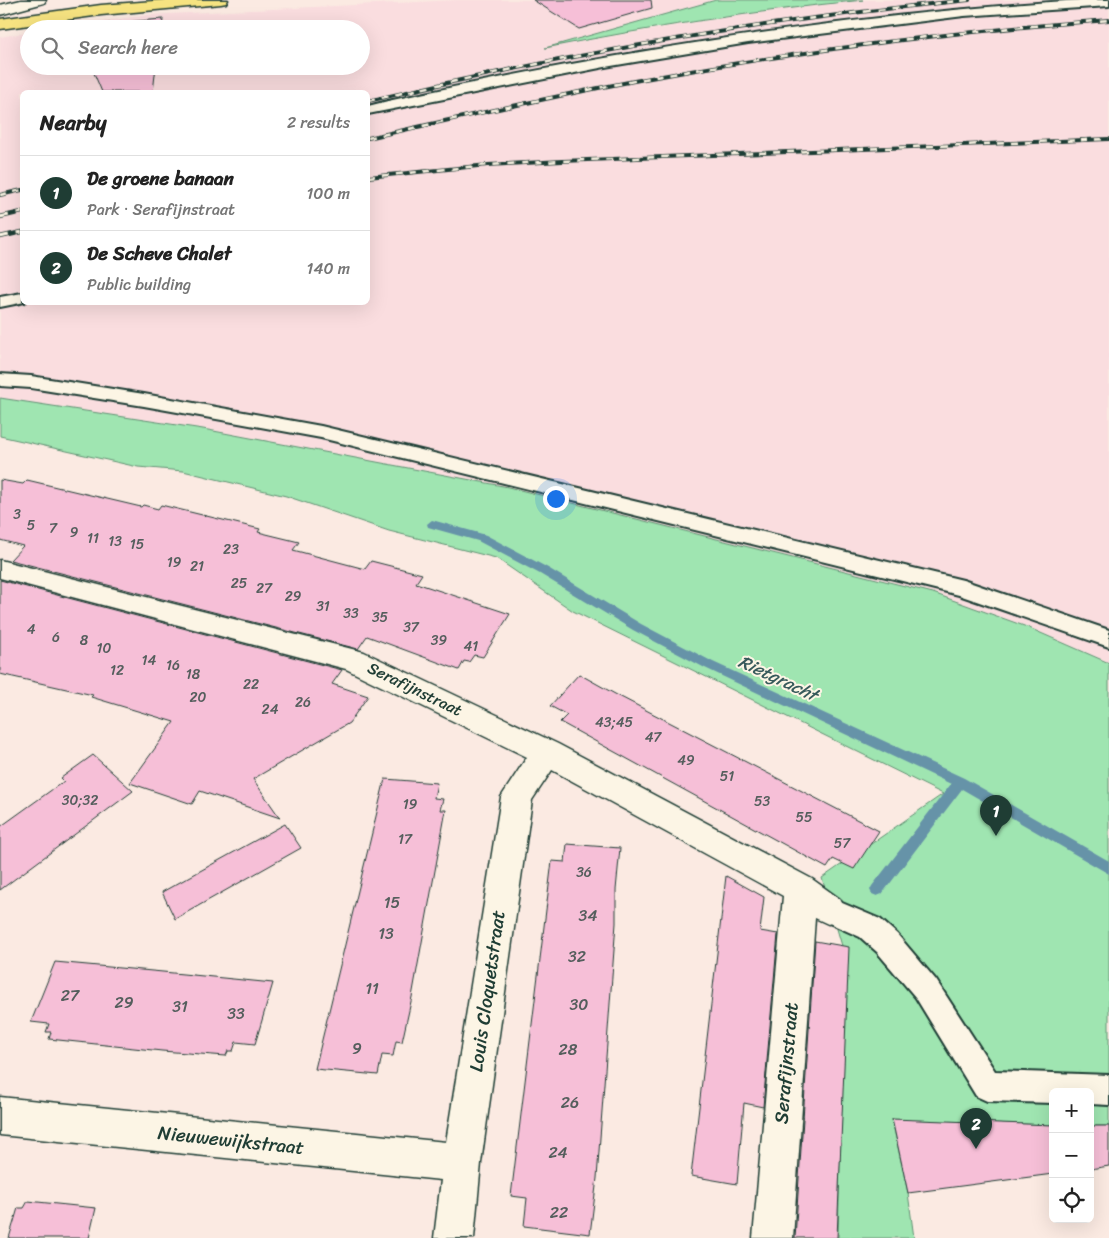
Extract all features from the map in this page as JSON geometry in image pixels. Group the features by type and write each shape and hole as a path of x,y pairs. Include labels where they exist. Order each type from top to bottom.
{"main road":[{"path":"25,20 184,1 222,0"},
{"path":"0,24 20,21"}],"street":[{"path":"0,10 39,0"},
{"name":"Serafijnstraat","path":"0,569 354,660 547,753 800,889 828,909"},
{"name":"Louis Cloquetstraat","path":"454,1238 462,1163 517,797 547,753"},
{"name":"Serafijnstraat","path":"773,1238 800,889"},
{"name":"Nieuwewijkstraat","path":"0,1116 462,1163"}],"lane":[{"path":"370,110 653,53 758,37 951,14 1109,2"},
{"path":"0,302 20,298"},
{"path":"0,380 31,382 144,400 320,432 963,588 1109,639"},
{"path":"828,909 870,928 887,943 926,989 987,1086 1109,1090"}],"shaded area":[{"path":"457,0 716,0 554,46 739,15 863,0 1109,0 1109,663 1027,627 933,593 508,487 203,429 0,398 0,37 20,34 20,75 370,75 370,20 112,20 148,15"}],"green space":[{"path":"716,0 863,0 703,20 545,48"},
{"path":"0,398 203,429 508,487 933,593 1027,627 1109,663 1109,1126 1094,1126 1094,1088 1049,1088 1049,1125 892,1120 908,1193 914,1238 838,1238 845,956 822,878 943,794 573,611 496,558 389,531 286,496 183,471 138,467 0,436"}],"building":[{"path":"533,0 651,0 652,8 579,29"},
{"path":"95,75 155,75 153,90 101,90"},
{"path":"0,480 23,484 27,480 141,507 143,505 158,509 161,505 260,529 258,532 299,542 293,550 365,569 371,561 422,574 416,583 510,614 483,657 474,655 469,662 464,661 459,670 367,636 358,649 10,560 23,546 0,540"},
{"path":"0,580 342,670 332,684 368,696 349,723 253,779 280,818 200,791 192,804 130,783 174,722 91,697 93,695 0,674"},
{"path":"579,674 879,831 854,869 833,859 827,868 560,722 567,715 550,706"},
{"path":"93,755 133,791 0,890 0,827 64,781 61,778"},
{"path":"385,779 437,783 434,798 443,799 440,810 446,810 402,1042 396,1041 393,1056 382,1055 378,1075 315,1069"},
{"path":"285,824 301,848 175,919 162,892"},
{"path":"567,844 620,848 597,1178 590,1234 524,1226 527,1198 511,1196 552,861 565,862"},
{"path":"726,876 764,897 760,931 778,934 763,1107 744,1103 737,1184 691,1176"},
{"path":"815,941 849,947 837,1238 795,1238"},
{"path":"55,962 273,983 255,1044 236,1042 233,1051 228,1051 226,1056 162,1051 49,1039 51,1032 46,1032 49,1024 31,1022"},
{"path":"892,1119 1049,1125 1049,1175 908,1193"},
{"path":"1094,1126 1109,1126 1109,1166 1094,1168"},
{"path":"28,1201 96,1208 89,1238 9,1238 18,1208 24,1208"}],"waterway":[{"name":"Rietgracht","path":"432,524 482,538 544,571 637,627 709,665 960,782"},
{"path":"877,890 960,782"},
{"name":"Rietgracht","path":"960,782 1109,868"}],"railway":[{"path":"370,101 517,68 667,40 817,18 969,0"},
{"path":"370,138 541,100 703,69 876,43 992,30 1109,20"},
{"path":"370,177 488,165 562,161 1109,139"},
{"path":"0,195 20,190"},
{"path":"0,217 20,212"},
{"path":"0,237 20,232"}],"place":[{"name":"De groene banaan","path":"996,836"},
{"name":"De Scheve Chalet","path":"976,1149"}]}
